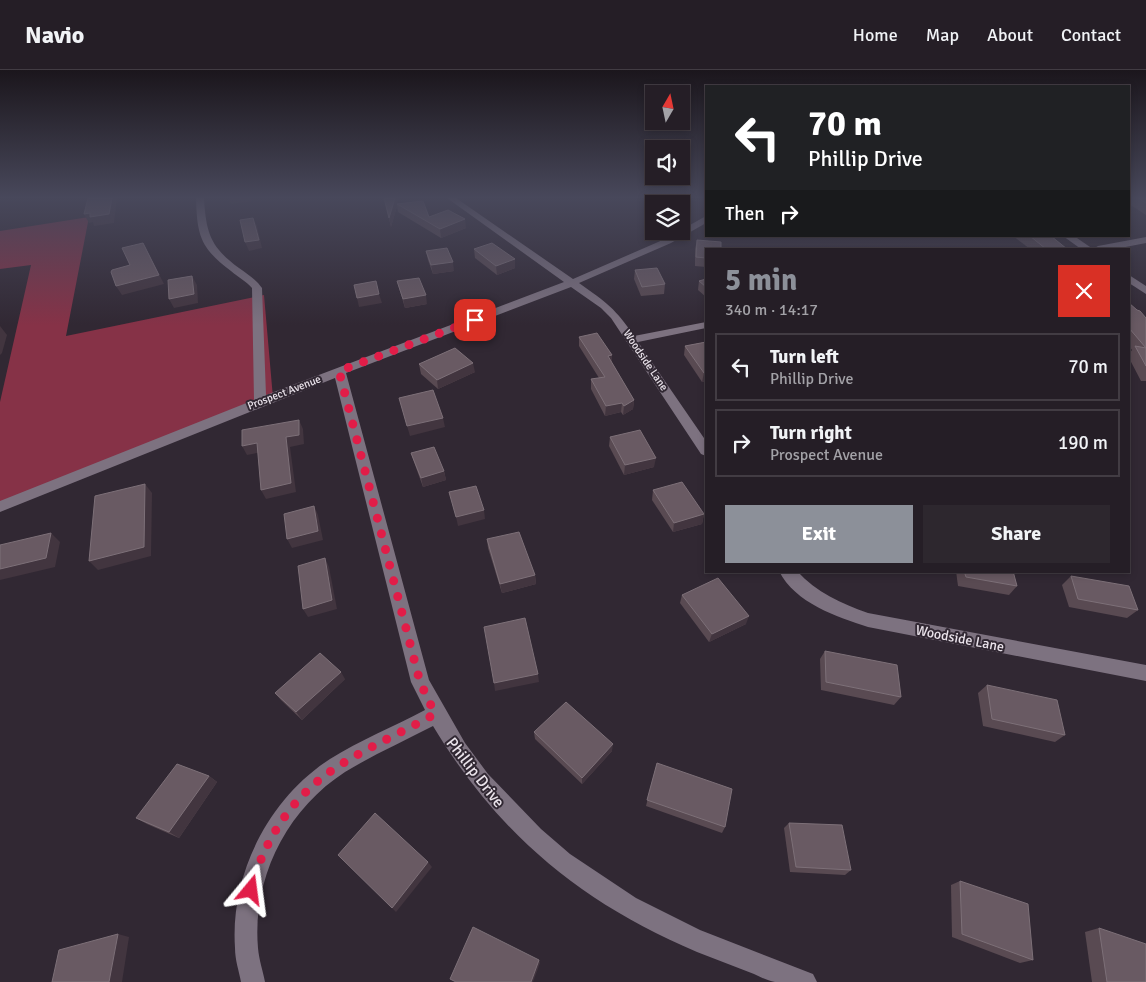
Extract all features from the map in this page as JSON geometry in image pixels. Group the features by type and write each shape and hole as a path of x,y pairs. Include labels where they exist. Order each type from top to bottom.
{"street":[{"path":"206,241 229,266 252,282 257,288 260,402"},
{"name":"Woodside Lane","path":"511,241 616,316 705,449"},
{"name":"Prospect Avenue","path":"0,507 339,371 571,283 669,241"},
{"path":"1074,241 1086,248"},
{"path":"1103,248 1143,241"},
{"path":"1130,279 1146,291"},
{"path":"633,340 705,325"},
{"name":"Phillip Drive","path":"339,371 420,682 435,714 460,755 486,789 523,829 568,866 628,906 679,931 805,982"},
{"name":"Woodside Lane","path":"789,573 822,602 844,613 868,620 1146,673"},
{"path":"253,982 246,946 247,908 256,872 270,838 312,785 337,767 435,714"}],"shaded area":[{"path":"0,241 84,241 66,336 264,295 273,398 0,511 0,402 31,265 0,269"}],"building":[{"path":"697,241 721,242 721,248 705,248 705,258 696,257"},
{"path":"1036,241 1057,241 1066,248 1045,248"},
{"path":"143,243 159,275 116,286 112,270 130,265 122,248"},
{"path":"492,243 515,259 496,266 474,249"},
{"path":"447,248 453,262 431,265 426,251"},
{"path":"657,268 665,284 642,287 635,270"},
{"path":"192,276 194,294 169,299 168,280"},
{"path":"419,278 426,295 403,299 397,281"},
{"path":"705,279 705,286 699,281"},
{"path":"376,281 379,294 357,298 354,285"},
{"path":"1130,304 1146,318 1146,348 1130,329"},
{"path":"597,333 612,355 608,356 634,400 624,406 622,403 606,406 591,379 605,377 579,337"},
{"path":"705,342 705,372 704,373 685,346"},
{"path":"1135,346 1146,348 1146,366"},
{"path":"455,348 473,363 437,380 419,364"},
{"path":"433,390 443,418 407,426 399,398"},
{"path":"299,420 299,435 286,437 291,483 261,490 257,443 242,446 242,430"},
{"path":"640,430 656,458 625,465 610,437"},
{"path":"434,447 444,471 421,478 411,453"},
{"path":"682,482 704,514 674,523 653,490"},
{"path":"145,484 144,547 89,561 95,496"},
{"path":"476,486 484,510 456,517 449,492"},
{"path":"314,506 318,531 287,539 284,514"},
{"path":"519,532 535,575 500,584 487,539"},
{"path":"51,533 46,558 0,569 0,545"},
{"path":"325,558 332,600 303,609 298,566"},
{"path":"965,573 1014,573 1017,586 966,577"},
{"path":"1071,576 1129,586 1138,610 1078,599"},
{"path":"718,578 749,616 712,634 682,595"},
{"path":"525,618 538,674 494,683 484,627"},
{"path":"825,651 897,665 901,697 826,682"},
{"path":"320,653 341,672 296,712 275,693"},
{"path":"987,685 1057,700 1065,735 992,719"},
{"path":"566,702 613,744 582,778 534,732"},
{"path":"657,763 732,789 725,827 647,800"},
{"path":"177,764 209,776 169,832 136,818"},
{"path":"375,813 428,862 392,908 338,855"},
{"path":"789,823 842,825 851,870 796,867"},
{"path":"960,881 1028,904 1033,960 962,934"},
{"path":"473,927 539,960 531,982 456,982 450,979"},
{"path":"1099,928 1146,944 1146,982 1107,982"},
{"path":"118,934 109,982 52,982 59,950"}],"route":[{"path":"251,890 270,838 291,808 312,785 337,767 435,714 420,682 339,371 475,320"}]}
